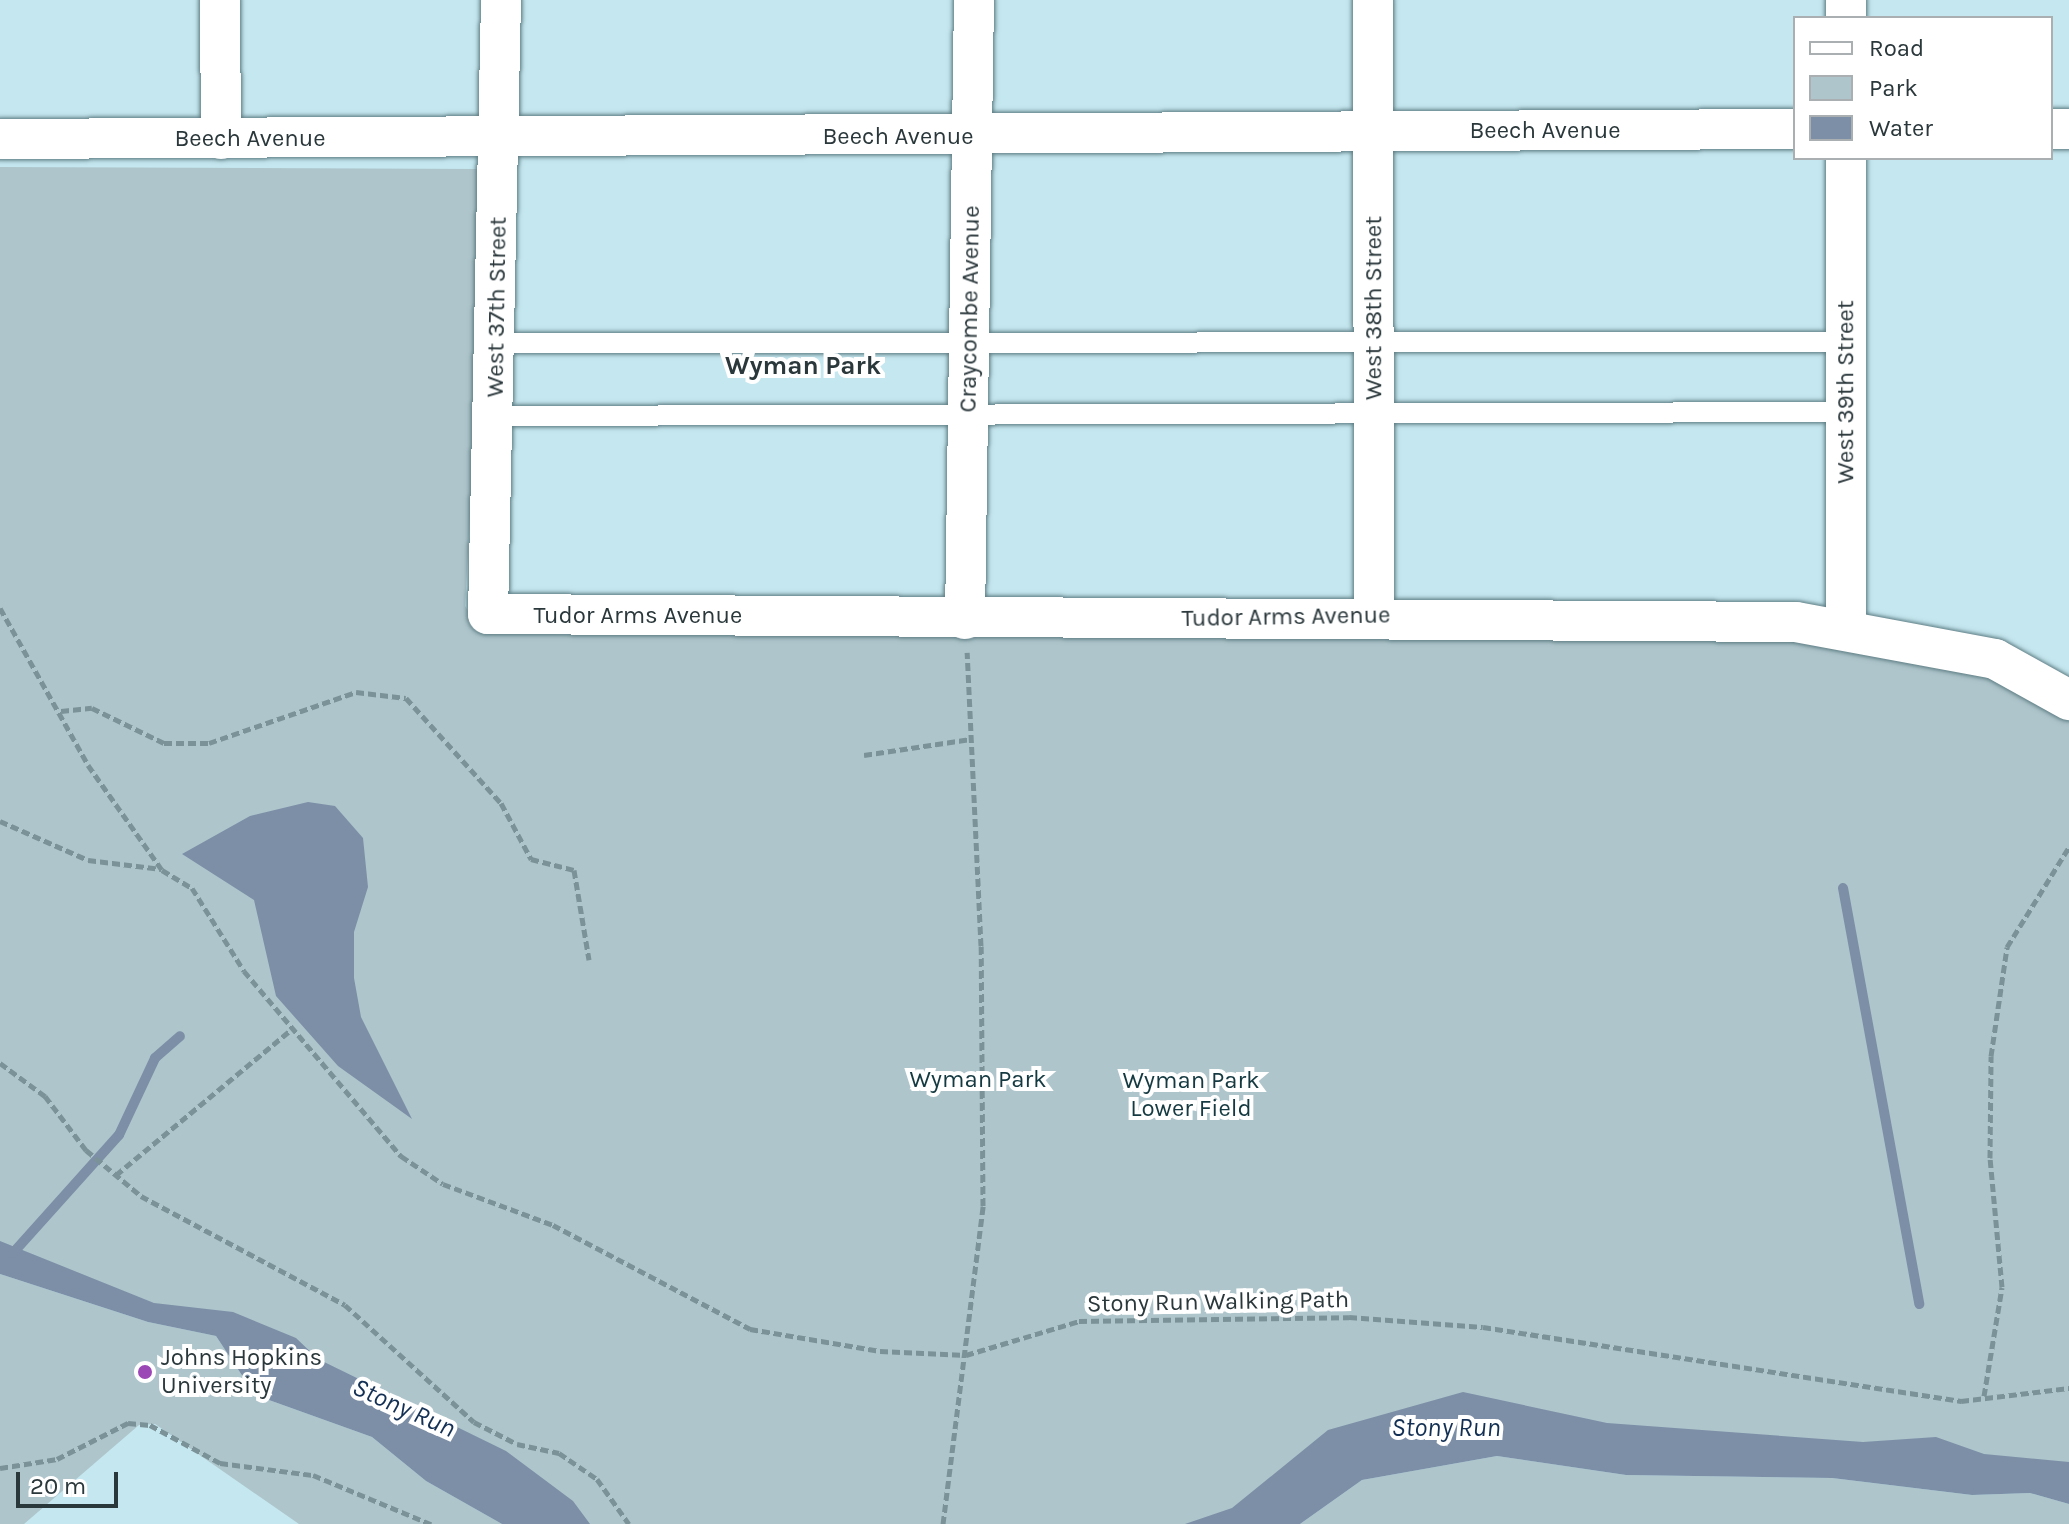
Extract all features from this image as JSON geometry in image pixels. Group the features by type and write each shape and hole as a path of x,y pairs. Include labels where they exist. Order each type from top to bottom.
{"street":[{"path":"220,0 221,139"},
{"name":"West 37th Street","path":"488,614 501,140 501,0"},
{"name":"Craycombe Avenue","path":"965,619 974,0"},
{"name":"West 38th Street","path":"1373,0 1374,616"},
{"name":"Beech Avenue","path":"0,139 501,140 1793,129"},
{"name":"West 39th Street","path":"1846,160 1846,626"},
{"name":"Tudor Arms Avenue","path":"488,614 965,619 1689,616 1846,626 1995,659 2069,700"}],"lane":[{"path":"496,343 969,340 1846,342"},
{"path":"494,416 1846,412"}],"path":[{"name":"Stony Run Walking Path","path":"0,608 61,711 88,765 162,870"},
{"path":"943,1524 983,1206 965,619"},
{"path":"61,711 92,708 164,743 209,743 356,692 406,698 501,803 531,859 574,870 589,960"},
{"path":"864,755 971,739"},
{"name":"Stony Run Walking Path","path":"0,821 88,860 162,870 192,888 244,971 360,1115 443,1184 553,1225 750,1329 880,1351 966,1355 1079,1321 1349,1317 1483,1327 1855,1388 1961,1401 2069,1388"},
{"path":"1984,1396 2002,1287 1990,1158 1991,1056 2007,947 2069,847"},
{"path":"116,1175 292,1029"},
{"path":"0,1063 45,1096 116,1175 241,1255 345,1305 474,1422 517,1444 559,1453 597,1479 629,1524"},
{"path":"0,1468 57,1459 128,1423 150,1425 220,1463 313,1475 431,1524"}],"green space":[{"name":"Wyman Park","path":"0,167 478,169 489,178 465,606 483,634 1781,638 1990,675 2057,709 2069,720 2069,1482 1473,1431 1255,1524 560,1524 264,1351 0,1259"},
{"name":"Johns Hopkins University","path":"0,1274 148,1322 216,1336 255,1395 372,1437 426,1481 502,1524 299,1524 155,1424 139,1425 24,1524 0,1524"},
{"path":"1497,1456 1626,1475 1832,1478 1972,1495 2030,1493 2069,1504 2069,1524 1300,1524 1362,1480"}],"water":[{"path":"308,802 335,806 363,838 368,887 354,932 354,978 361,1017 412,1119 338,1066 276,996 254,900 182,854 250,816"},
{"name":"Stony Run","path":"0,1241 154,1303 233,1312 296,1338 318,1359 506,1451 573,1501 590,1524 502,1524 426,1481 372,1437 255,1395 216,1336 148,1322 0,1274"},
{"name":"Stony Run","path":"1463,1392 1607,1423 1863,1442 1936,1437 1984,1454 2069,1462 2069,1504 2030,1493 1972,1495 1832,1478 1626,1475 1497,1456 1362,1480 1300,1524 1185,1524 1232,1508 1328,1430"}],"waterway":[{"path":"1843,888 1919,1304"},
{"path":"13,1253 119,1135 155,1058 180,1036"}],"place":[{"name":"Johns Hopkins University","path":"145,1372"}],"district":[{"name":"Wyman Park","path":"803,366"}],"park label":[{"name":"Wyman Park Lower Field","path":"1191,1095"}]}
